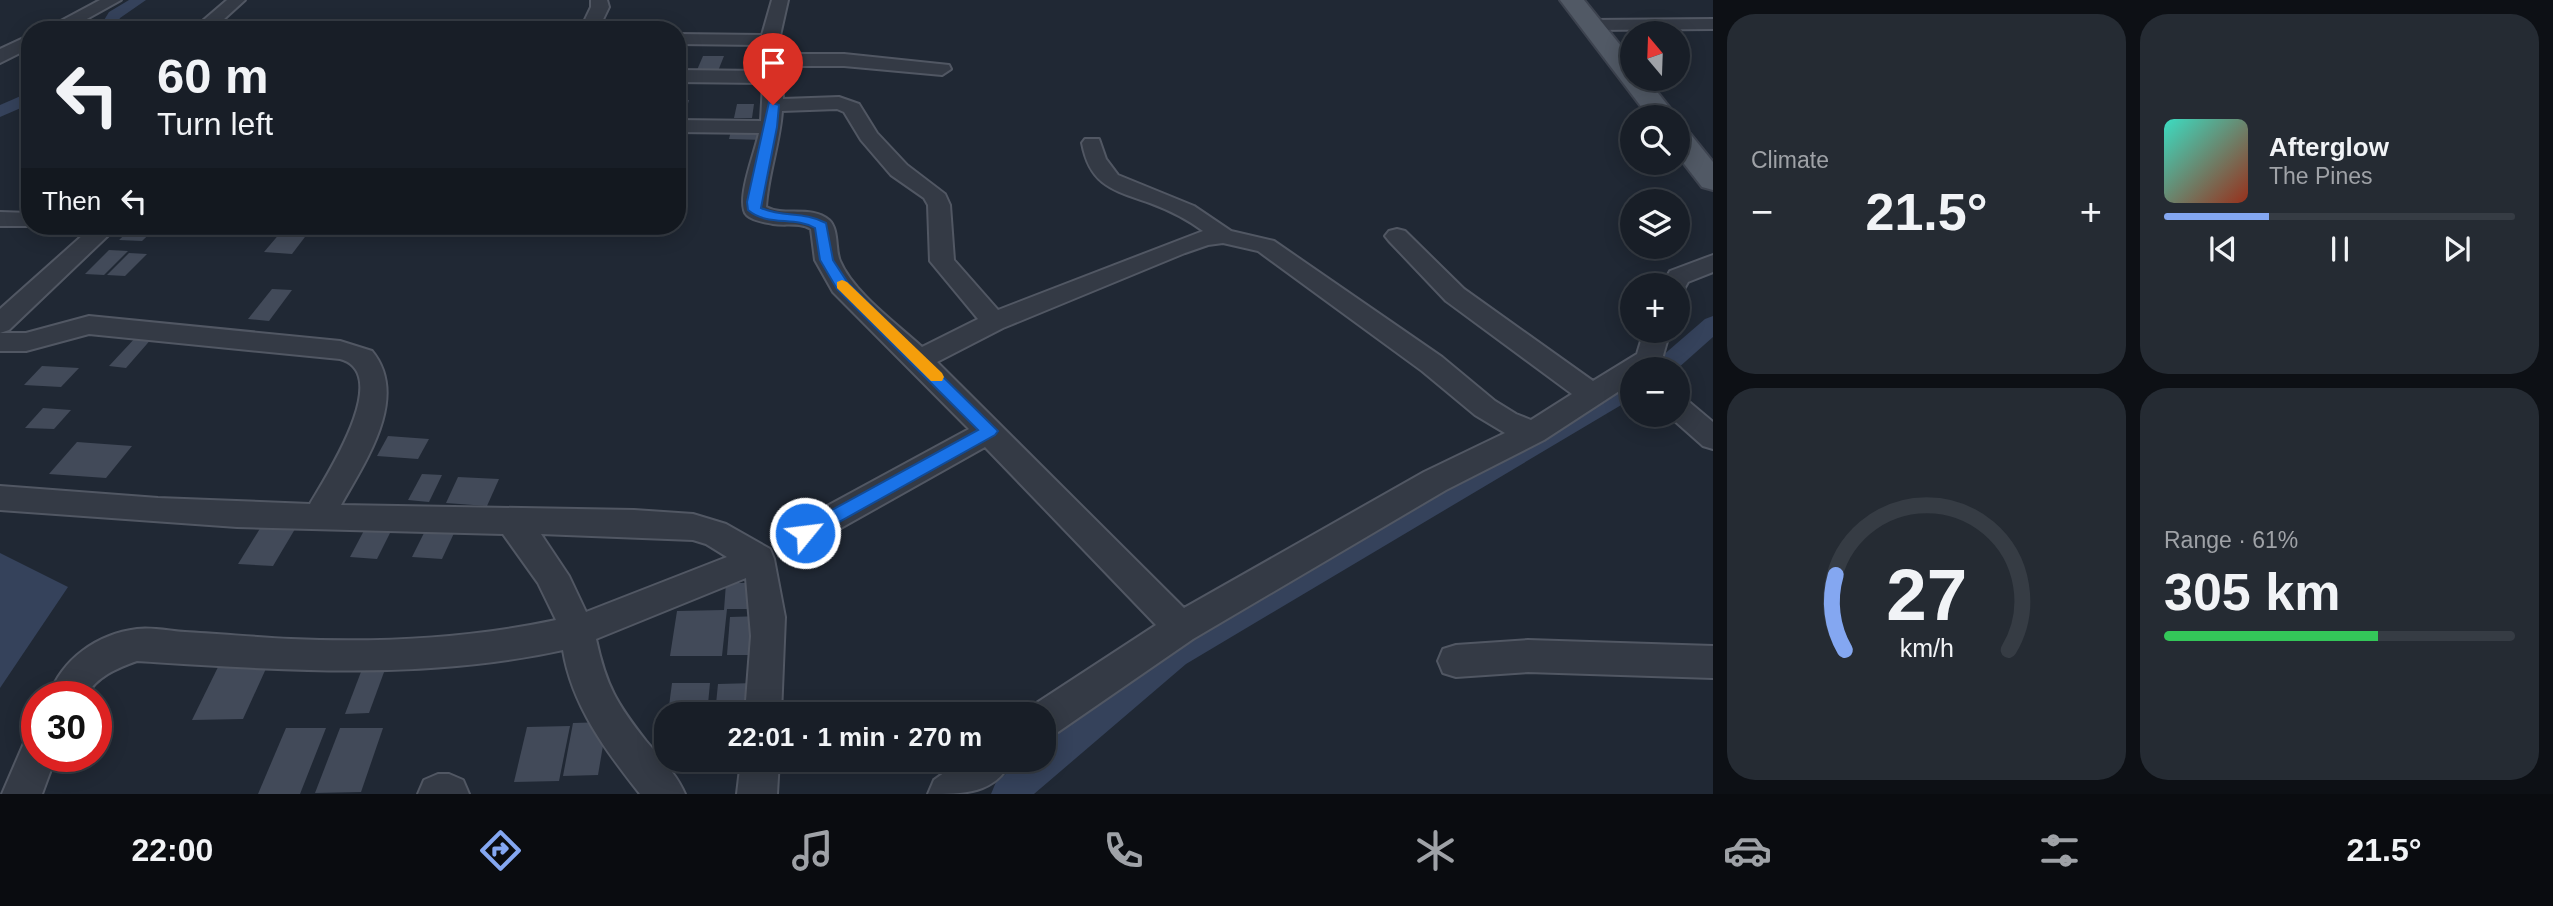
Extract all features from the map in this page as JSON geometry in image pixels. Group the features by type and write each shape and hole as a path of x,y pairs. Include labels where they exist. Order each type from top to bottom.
{"main road":[{"path":"1572,0 1620,62"},
{"path":"1642,91 1654,105"},
{"path":"1690,152 1713,181"}],"street":[{"path":"71,21 113,0"},
{"path":"212,21 237,0"},
{"path":"591,21 600,7 599,0"},
{"path":"780,0 770,59 772,116 756,189 755,210 772,217 807,218 822,226 827,260 842,286 919,360 1181,628"},
{"path":"1591,25 1713,24"},
{"path":"686,41 770,59"},
{"path":"0,57 21,45"},
{"path":"686,74 770,59 844,60 942,69"},
{"path":"686,125 772,116 839,103 852,108 867,136 898,170 934,194 939,205 942,261 994,323"},
{"path":"1092,144 1094,159 1101,173 1115,183 1194,214 1223,236"},
{"path":"0,219 21,219"},
{"path":"0,324 96,235"},
{"path":"919,360 994,323 1177,248 1204,238 1223,236 1266,246 1432,364 1485,408 1506,422 1534,432"},
{"path":"1397,236 1455,295 1593,395"},
{"path":"1689,273 1713,264"},
{"path":"0,342 31,344 65,328 89,325 340,350 364,358 375,375 370,419 319,516"},
{"path":"1056,712 1181,628 1435,481 1534,432 1620,378"},
{"path":"1690,418 1713,438"},
{"path":"805,533 989,431"},
{"path":"0,498 70,505 319,516 694,527 715,533 758,559 766,586 770,619 764,702"},
{"path":"511,521 538,551 577,631 587,680 600,707 665,794"},
{"path":"75,681 88,667 108,654 137,645 295,656 374,656 536,640 577,631 758,559"},
{"path":"1456,661 1528,656 1713,662"},
{"path":"22,794 31,772"},
{"path":"757,794 759,772"},
{"path":"948,794 977,772"},
{"path":"438,794 449,794"}],"water":[{"path":"0,553 68,587 0,688"}],"building":[{"path":"703,56 724,56 718,71 697,70"},
{"path":"737,104 754,104 752,118 734,118"},
{"path":"732,127 769,128 766,140 729,139"},
{"path":"124,235 148,235 142,241 119,240"},
{"path":"278,235 306,235 292,254 264,252"},
{"path":"109,250 128,251 104,275 85,274"},
{"path":"129,253 147,254 125,276 107,275"},
{"path":"272,289 292,290 269,321 248,319"},
{"path":"137,336 153,337 126,368 109,366"},
{"path":"42,366 79,368 61,387 24,385"},
{"path":"43,408 71,410 54,429 25,428"},
{"path":"388,436 429,439 418,459 377,456"},
{"path":"77,442 132,446 106,478 49,474"},
{"path":"422,474 442,475 429,502 408,500"},
{"path":"458,477 499,479 487,506 446,503"},
{"path":"264,522 298,524 273,566 238,564"},
{"path":"368,523 394,525 377,559 350,557"},
{"path":"426,529 455,531 442,559 412,557"},
{"path":"726,583 764,583 763,609 727,609 722,656 670,656 677,611 724,610"},
{"path":"762,616 760,655 727,655 730,617"},
{"path":"269,662 243,719 192,720 220,663"},
{"path":"364,664 387,664 369,713 345,714"},
{"path":"672,683 710,683 708,702 670,702"},
{"path":"755,683 753,702 716,702 718,684"},
{"path":"607,722 598,775 563,776 573,723"},
{"path":"570,726 559,781 514,782 527,727"},
{"path":"286,728 326,728 300,794 258,794"},
{"path":"340,728 383,728 361,792 315,793"}],"waterway":[{"path":"111,21 114,15 139,0"},
{"path":"0,112 21,102"},
{"path":"1676,357 1713,324"},
{"path":"1008,794 1175,654 1620,395"}],"slow traffic":[{"path":"842,285 937,377"}],"route":[{"path":"773,105 771,127 756,189 755,210 772,217 807,218 822,226 830,269 842,286 989,431 805,533"}]}
